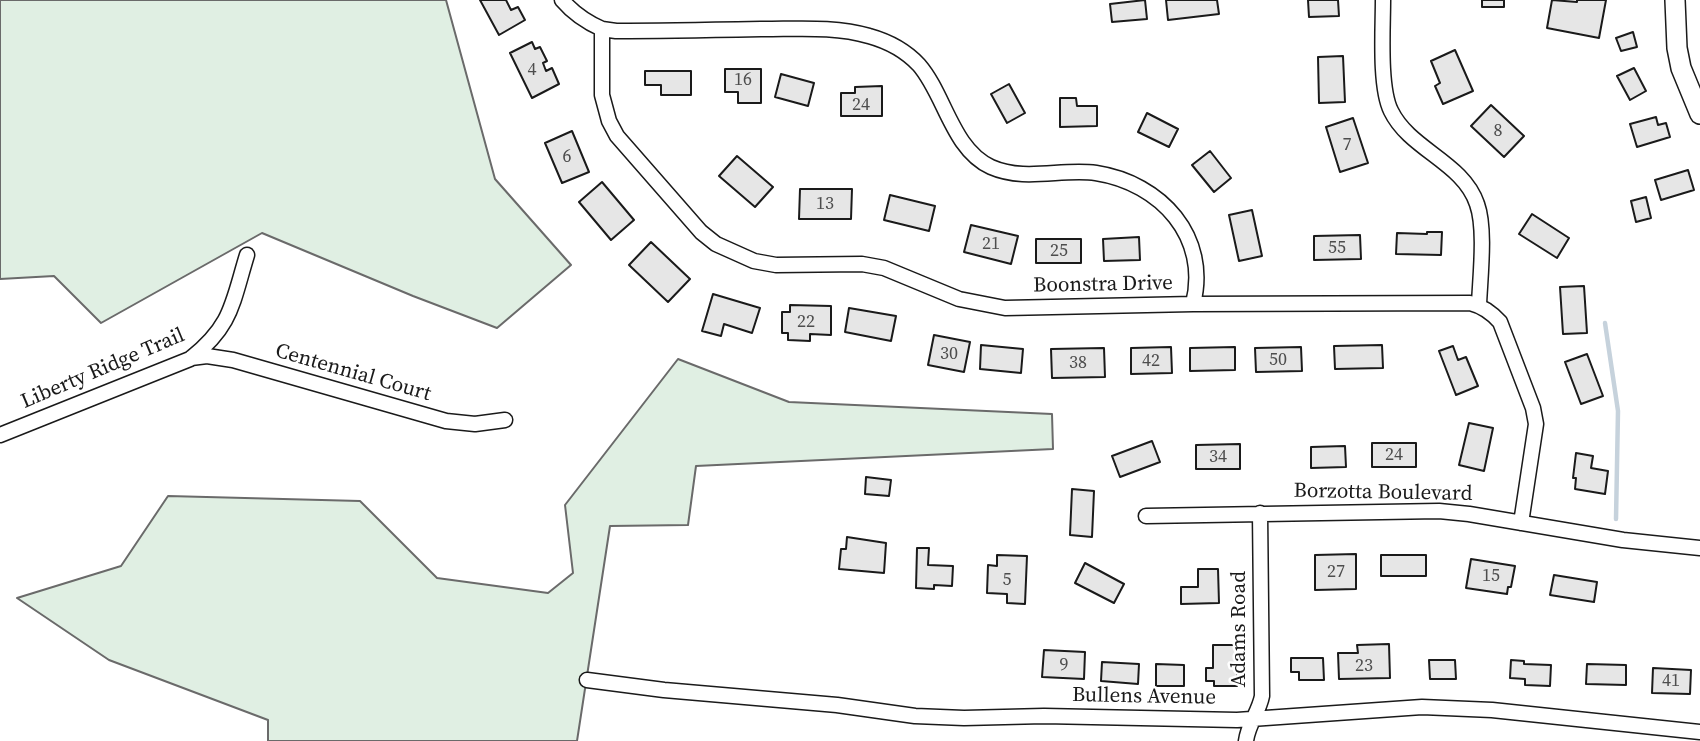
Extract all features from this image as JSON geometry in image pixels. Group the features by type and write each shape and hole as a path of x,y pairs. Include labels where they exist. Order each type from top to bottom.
{"main road":[{"path":"1675,0 1677,48 1681,68 1700,114"}],"street":[{"path":"562,0 585,21 602,29 616,31 806,29 848,31 888,43 915,61 927,75 967,148 991,166 1007,172 1025,174 1095,173 1139,187 1157,199 1173,213 1193,246 1198,278 1193,304"},
{"path":"1383,0 1384,82 1391,111 1399,124 1460,176 1477,203 1481,219 1479,305 1491,312 1500,322 1533,408 1535,436 1521,523"},
{"name":"Boonstra Drive","path":"602,29 604,106 617,136 702,232 734,254 776,265 862,264 884,268 959,299 1005,307 1193,304 1479,305"},
{"name":"Liberty Ridge Trail","path":"0,435 190,359 222,329 247,255"},
{"name":"Centennial Court","path":"190,359 207,356 233,360 446,421 475,424 505,420"},
{"name":"Borzotta Boulevard","path":"1146,516 1439,511 1469,513 1623,540 1700,548"},
{"name":"Adams Road","path":"1246,741 1247,729 1262,696 1260,513"},
{"name":"Bullens Avenue","path":"587,680 664,690 837,705 915,716 1237,720 1422,707 1492,710 1700,732"}],"green space":[{"path":"0,0 446,0 495,179 571,265 497,328 262,233 101,323 54,276 0,279"},
{"path":"678,359 789,402 1052,414 1053,449 696,466 688,525 610,526 577,741 268,741 268,720 109,660 17,598 121,566 168,496 360,501 437,578 548,593 573,573 565,505"}],"building":[{"path":"480,0 506,0 511,10 518,7 525,20 499,35"},
{"path":"1145,0 1147,19 1112,22 1110,4"},
{"path":"1166,0 1217,0 1219,14 1168,20"},
{"path":"1308,0 1338,0 1339,16 1309,17"},
{"path":"1482,0 1504,0 1504,7 1482,7"},
{"path":"1552,0 1606,0 1599,38 1547,28"},
{"path":"1633,32 1637,47 1621,51 1616,38"},
{"path":"532,42 535,49 540,47 547,61 543,63 546,71 552,68 559,84 532,98 510,53"},
{"path":"1455,50 1473,91 1443,104 1435,86 1440,83 1431,61"},
{"path":"1343,56 1345,102 1319,103 1318,57"},
{"path":"1634,68 1646,91 1630,100 1617,76"},
{"path":"725,69 761,69 761,103 738,103 738,92 725,92"},
{"path":"645,71 691,71 691,95 661,95 661,85 645,85"},
{"path":"781,74 814,83 808,106 775,97"},
{"path":"1009,84 1025,113 1007,123 991,94"},
{"path":"882,86 882,116 841,116 841,93 855,93 855,87"},
{"path":"1060,98 1076,98 1077,106 1097,106 1097,126 1060,127"},
{"path":"1491,105 1524,136 1504,157 1471,126"},
{"path":"1147,113 1178,129 1169,147 1138,132"},
{"path":"1656,117 1658,125 1666,123 1670,137 1637,147 1630,124"},
{"path":"1353,118 1368,163 1340,172 1326,127"},
{"path":"572,131 589,172 562,183 545,143"},
{"path":"1210,151 1231,178 1214,192 1192,165"},
{"path":"737,156 773,187 755,207 719,176"},
{"path":"1688,170 1694,190 1661,200 1655,180"},
{"path":"602,182 634,220 611,240 579,202"},
{"path":"800,189 852,189 851,219 799,219"},
{"path":"890,195 935,206 929,231 884,220"},
{"path":"1646,197 1651,218 1636,222 1631,201"},
{"path":"1252,210 1262,256 1239,261 1229,215"},
{"path":"1532,214 1569,238 1557,258 1519,234"},
{"path":"971,225 1018,236 1011,264 964,252"},
{"path":"1442,232 1441,255 1396,254 1397,233"},
{"path":"1360,235 1361,259 1314,260 1314,236"},
{"path":"1139,237 1140,260 1104,261 1103,239"},
{"path":"1036,239 1081,239 1081,263 1036,263"},
{"path":"651,242 690,279 668,302 629,265"},
{"path":"1584,286 1587,333 1563,334 1560,287"},
{"path":"713,294 760,308 752,333 724,324 721,336 702,331"},
{"path":"790,305 831,306 831,335 810,334 810,341 788,340 788,333 782,333 782,312 790,312"},
{"path":"849,308 896,316 891,341 845,332"},
{"path":"934,335 970,342 964,372 928,365"},
{"path":"981,345 1023,349 1021,373 980,369"},
{"path":"1382,345 1383,368 1335,369 1334,346"},
{"path":"1453,346 1458,360 1466,357 1478,386 1456,395 1439,351"},
{"path":"1171,347 1172,373 1131,374 1131,348"},
{"path":"1235,347 1235,370 1190,371 1190,348"},
{"path":"1301,347 1302,371 1256,372 1255,348"},
{"path":"1104,348 1105,377 1052,378 1051,349"},
{"path":"1587,354 1603,396 1581,404 1565,362"},
{"path":"1469,423 1493,428 1484,471 1459,465"},
{"path":"1152,441 1160,462 1120,477 1112,456"},
{"path":"1372,443 1416,443 1416,467 1372,467"},
{"path":"1240,444 1240,469 1196,469 1196,445"},
{"path":"1345,446 1346,467 1311,468 1311,447"},
{"path":"1576,453 1593,456 1591,468 1608,471 1605,494 1575,489 1576,478 1573,478"},
{"path":"866,477 891,480 889,496 865,494"},
{"path":"1072,489 1094,491 1092,537 1070,535"},
{"path":"847,537 886,543 884,573 839,569 841,549 846,549"},
{"path":"917,548 929,548 928,565 953,566 952,586 916,588"},
{"path":"1356,554 1356,589 1315,590 1315,555"},
{"path":"997,555 1027,556 1025,604 1007,603 1007,594 987,593 988,565 997,566"},
{"path":"1381,555 1426,555 1426,576 1381,576"},
{"path":"1471,559 1515,566 1507,594 1466,588"},
{"path":"1085,563 1124,584 1114,603 1075,583"},
{"path":"1198,569 1218,569 1219,603 1181,604 1181,587 1198,587"},
{"path":"1554,575 1597,582 1594,602 1550,595"},
{"path":"1389,644 1390,678 1339,679 1338,653 1358,653 1357,645"},
{"path":"1213,645 1237,645 1237,686 1214,686 1214,681 1206,681 1206,668 1213,668"},
{"path":"1044,650 1085,652 1084,679 1042,677"},
{"path":"1291,658 1323,658 1324,680 1299,680 1299,672 1291,672"},
{"path":"1429,660 1455,660 1456,679 1430,679"},
{"path":"1511,660 1524,661 1524,664 1551,665 1550,686 1525,685 1525,679 1510,678"},
{"path":"1102,662 1139,664 1138,684 1101,681"},
{"path":"1156,664 1184,665 1184,686 1156,686"},
{"path":"1587,664 1626,665 1626,685 1586,684"},
{"path":"1653,668 1691,670 1690,694 1652,693"}],"waterway":[{"path":"1605,323 1618,411 1616,519"}]}
